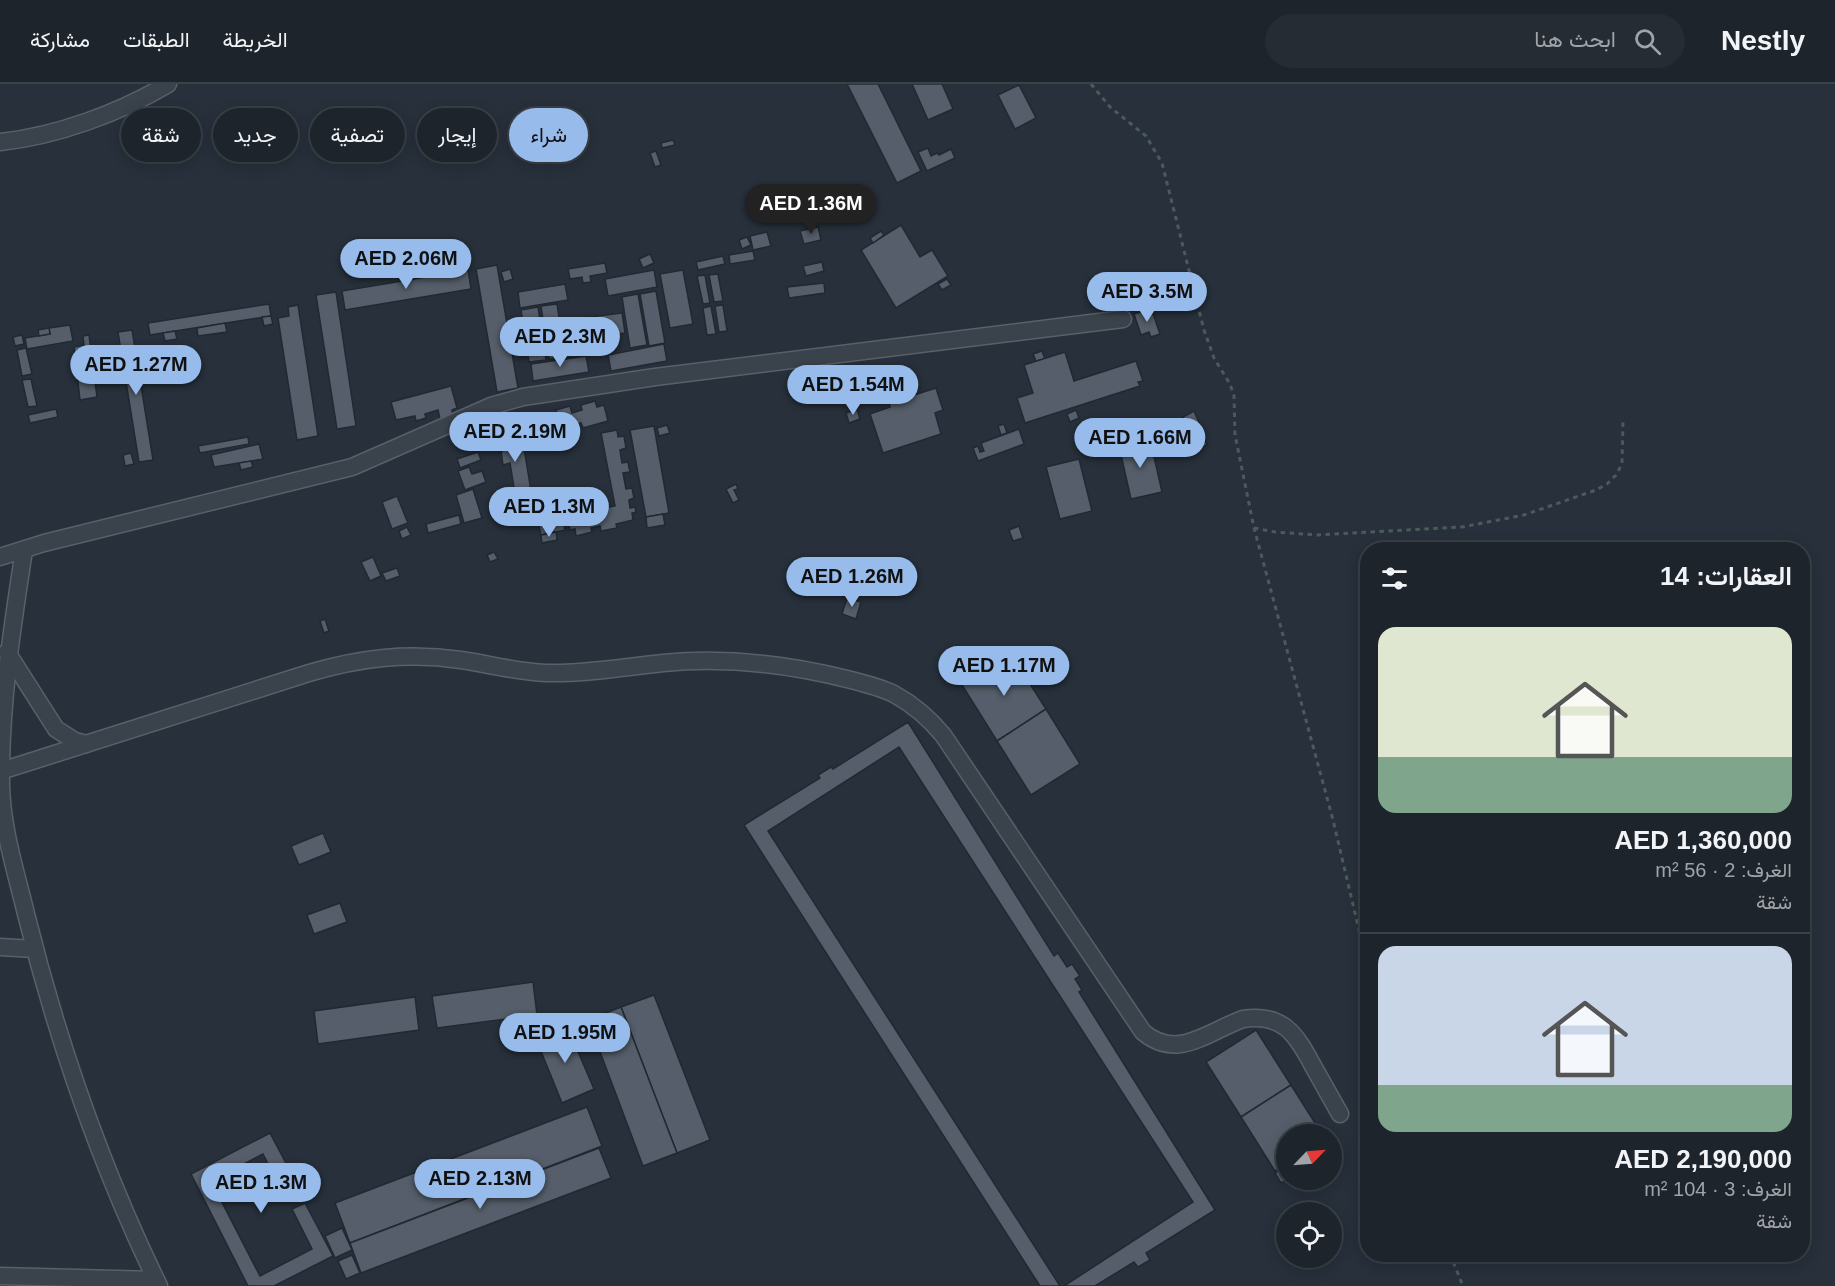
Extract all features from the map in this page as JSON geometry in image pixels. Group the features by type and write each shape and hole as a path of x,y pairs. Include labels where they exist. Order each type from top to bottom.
{"lane":[{"path":"0,142 87,121 126,106 168,84"},
{"path":"0,557 44,543 352,467 491,406 522,397 655,376 1123,319"},
{"path":"0,1276 157,1283 112,1182 77,1090 58,1033 5,847 1,780 4,646 24,550"},
{"path":"4,646 56,729 75,741 86,744"},
{"path":"1,780 86,744 339,664 369,658 400,655 431,656 526,672 546,673 586,672 664,663 730,661 797,668 878,687 893,693 920,711 943,735 1143,1032 1159,1043 1179,1046 1243,1019 1254,1017 1276,1021 1294,1034 1340,1114"},
{"path":"0,947 35,949"}],"path":[{"path":"1092,84 1110,107 1146,136 1162,163 1204,330 1214,358 1230,384 1234,396 1235,435 1254,528 1330,811 1360,935"},
{"path":"1254,528 1318,535 1462,527 1524,514 1596,490 1607,484 1622,464 1623,420"},
{"path":"1453,1262 1463,1286"}],"building":[{"path":"847,84 878,84 921,171 897,183"},
{"path":"912,84 942,84 953,109 928,120"},
{"path":"1019,85 1036,118 1015,129 998,95"},
{"path":"673,140 675,145 662,148 661,143"},
{"path":"928,148 931,156 951,149 955,158 927,171 918,152"},
{"path":"656,151 661,165 655,167 650,153"},
{"path":"901,225 920,257 932,250 948,276 896,308 861,250"},
{"path":"818,227 821,240 804,244 800,231"},
{"path":"881,231 884,235 873,243 870,238"},
{"path":"767,232 771,246 753,250 750,236"},
{"path":"747,237 751,245 742,249 739,240"},
{"path":"753,251 755,260 730,264 729,255"},
{"path":"650,254 654,263 643,268 639,259"},
{"path":"723,256 725,264 698,270 696,262"},
{"path":"822,262 824,271 806,276 803,266"},
{"path":"605,263 607,273 590,276 591,282 583,283 582,277 570,279 568,269"},
{"path":"497,265 518,388 497,392 476,269"},
{"path":"510,269 513,279 504,282 501,272"},
{"path":"468,270 471,289 345,310 342,291"},
{"path":"654,270 657,287 608,296 605,279"},
{"path":"683,270 693,324 670,328 660,274"},
{"path":"718,274 723,301 714,302 709,275"},
{"path":"705,275 710,303 703,304 697,276"},
{"path":"947,279 951,285 942,290 938,284"},
{"path":"824,283 825,293 789,298 787,287"},
{"path":"565,284 568,300 520,308 518,292"},
{"path":"656,291 665,343 649,346 640,294"},
{"path":"336,292 356,426 337,429 316,295"},
{"path":"638,294 647,345 630,348 622,297"},
{"path":"269,304 271,316 150,335 148,323"},
{"path":"557,304 565,357 549,359 541,306"},
{"path":"298,305 318,436 297,440 278,318 289,316 288,307"},
{"path":"723,305 727,331 719,332 715,306"},
{"path":"711,306 716,334 707,335 703,308"},
{"path":"538,307 546,360 529,362 521,310"},
{"path":"1151,308 1160,334 1151,337 1149,332 1141,335 1134,314"},
{"path":"622,313 625,333 568,341 566,320"},
{"path":"271,316 273,324 264,326 262,317"},
{"path":"225,323 227,332 198,336 197,328"},
{"path":"70,325 73,341 27,349 25,338 50,334 49,328"},
{"path":"49,328 50,334 39,336 38,330"},
{"path":"132,330 153,460 139,462 118,332"},
{"path":"175,331 177,339 165,341 163,333"},
{"path":"22,335 24,344 15,346 13,337"},
{"path":"89,335 97,397 80,400 74,347 84,345 83,336"},
{"path":"664,344 667,361 611,371 608,355"},
{"path":"26,348 32,374 22,376 17,350"},
{"path":"1042,351 1045,359 1036,361 1033,354"},
{"path":"1065,352 1074,381 1136,361 1143,381 1138,382 1140,386 1025,423 1017,398 1033,393 1024,365"},
{"path":"586,356 589,372 533,381 531,364"},
{"path":"31,379 37,406 28,407 22,380"},
{"path":"451,386 457,408 452,410 453,416 440,419 438,410 425,414 426,418 416,421 415,416 396,420 391,402"},
{"path":"902,386 906,398 900,400 896,388"},
{"path":"936,388 943,410 935,413 941,434 883,453 870,414 890,407 889,403"},
{"path":"595,401 597,407 604,405 608,421 583,428 581,423 573,425 574,429 563,432 562,428 552,430 549,418 558,416 556,410 570,406 572,413 582,410 581,405"},
{"path":"56,409 58,417 30,423 28,415"},
{"path":"857,409 860,419 849,423 846,413"},
{"path":"1076,410 1079,418 1070,422 1067,414"},
{"path":"1194,411 1200,425 1189,430 1183,417"},
{"path":"518,412 534,509 527,510 528,518 519,519 518,514 510,516 508,502 516,500 510,463 503,465 501,451 506,450 503,434 496,435 493,416"},
{"path":"1004,424 1007,433 1001,435 998,426"},
{"path":"667,425 670,433 659,436 657,428"},
{"path":"654,426 669,513 646,517 630,430"},
{"path":"1019,429 1024,444 978,461 973,448 978,446 980,452 984,451 981,443"},
{"path":"617,430 618,437 624,436 626,448 620,450 622,463 628,462 630,472 623,473 626,489 632,488 634,498 629,500 630,508 635,507 636,512 632,513 633,520 616,524 617,528 601,531 600,526 591,528 592,532 576,536 575,529 570,530 567,515 615,506 601,433"},
{"path":"1201,431 1207,445 1196,449 1190,435"},
{"path":"248,437 249,444 200,453 198,446"},
{"path":"1150,439 1162,492 1131,499 1119,446"},
{"path":"259,444 263,459 214,467 211,455"},
{"path":"478,452 481,460 460,468 457,459"},
{"path":"131,453 134,464 125,466 123,455"},
{"path":"1079,459 1092,511 1060,519 1046,467"},
{"path":"251,461 253,467 241,470 239,463"},
{"path":"469,467 472,474 482,471 486,482 465,490 458,471"},
{"path":"736,484 738,489 734,490 739,500 733,503 726,489"},
{"path":"473,489 482,518 464,523 456,495"},
{"path":"397,496 408,523 392,529 382,502"},
{"path":"562,514 565,530 541,535 537,519"},
{"path":"663,514 665,525 647,528 646,517"},
{"path":"459,515 461,524 428,533 426,524"},
{"path":"1019,526 1023,538 1013,541 1009,530"},
{"path":"407,527 411,535 402,539 399,531"},
{"path":"556,532 557,540 542,543 541,535"},
{"path":"494,552 498,559 490,562 487,555"},
{"path":"373,557 381,576 370,581 361,562"},
{"path":"397,568 400,576 386,581 382,573"},
{"path":"847,598 861,602 856,619 842,614"},
{"path":"325,619 329,631 324,633 320,621"},
{"path":"1011,654 1046,709 997,741 962,685"},
{"path":"1046,709 1080,764 1031,795 997,741"},
{"path":"908,722 1054,956 1058,953 1067,967 1072,964 1080,976 1075,979 1082,990 1079,992 1215,1210 1146,1253 1150,1260 1138,1267 1134,1262 1095,1286 1064,1286 1193,1202 899,747 768,831 1060,1286 1040,1286 744,825 820,778 818,775 831,767 833,769"},
{"path":"323,833 331,852 299,865 291,846"},
{"path":"340,903 347,922 314,934 307,915"},
{"path":"533,982 537,1015 437,1028 432,996"},
{"path":"654,995 710,1140 677,1153 621,1007"},
{"path":"415,997 419,1030 318,1044 314,1011"},
{"path":"621,1007 677,1153 643,1166 588,1020"},
{"path":"567,1026 594,1089 562,1103 536,1039"},
{"path":"1256,1030 1291,1085 1241,1117 1206,1062"},
{"path":"1291,1085 1316,1124 1276,1124 1275,1171 1241,1117"},
{"path":"587,1107 602,1146 350,1243 335,1203"},
{"path":"270,1133 298,1186 283,1193 263,1154 211,1181 260,1276 312,1249 292,1209 305,1203 333,1256 274,1286 248,1286 191,1174"},
{"path":"599,1148 611,1178 361,1273 350,1243"},
{"path":"342,1228 352,1250 335,1258 325,1236"},
{"path":"352,1255 360,1273 346,1279 338,1261"}]}
